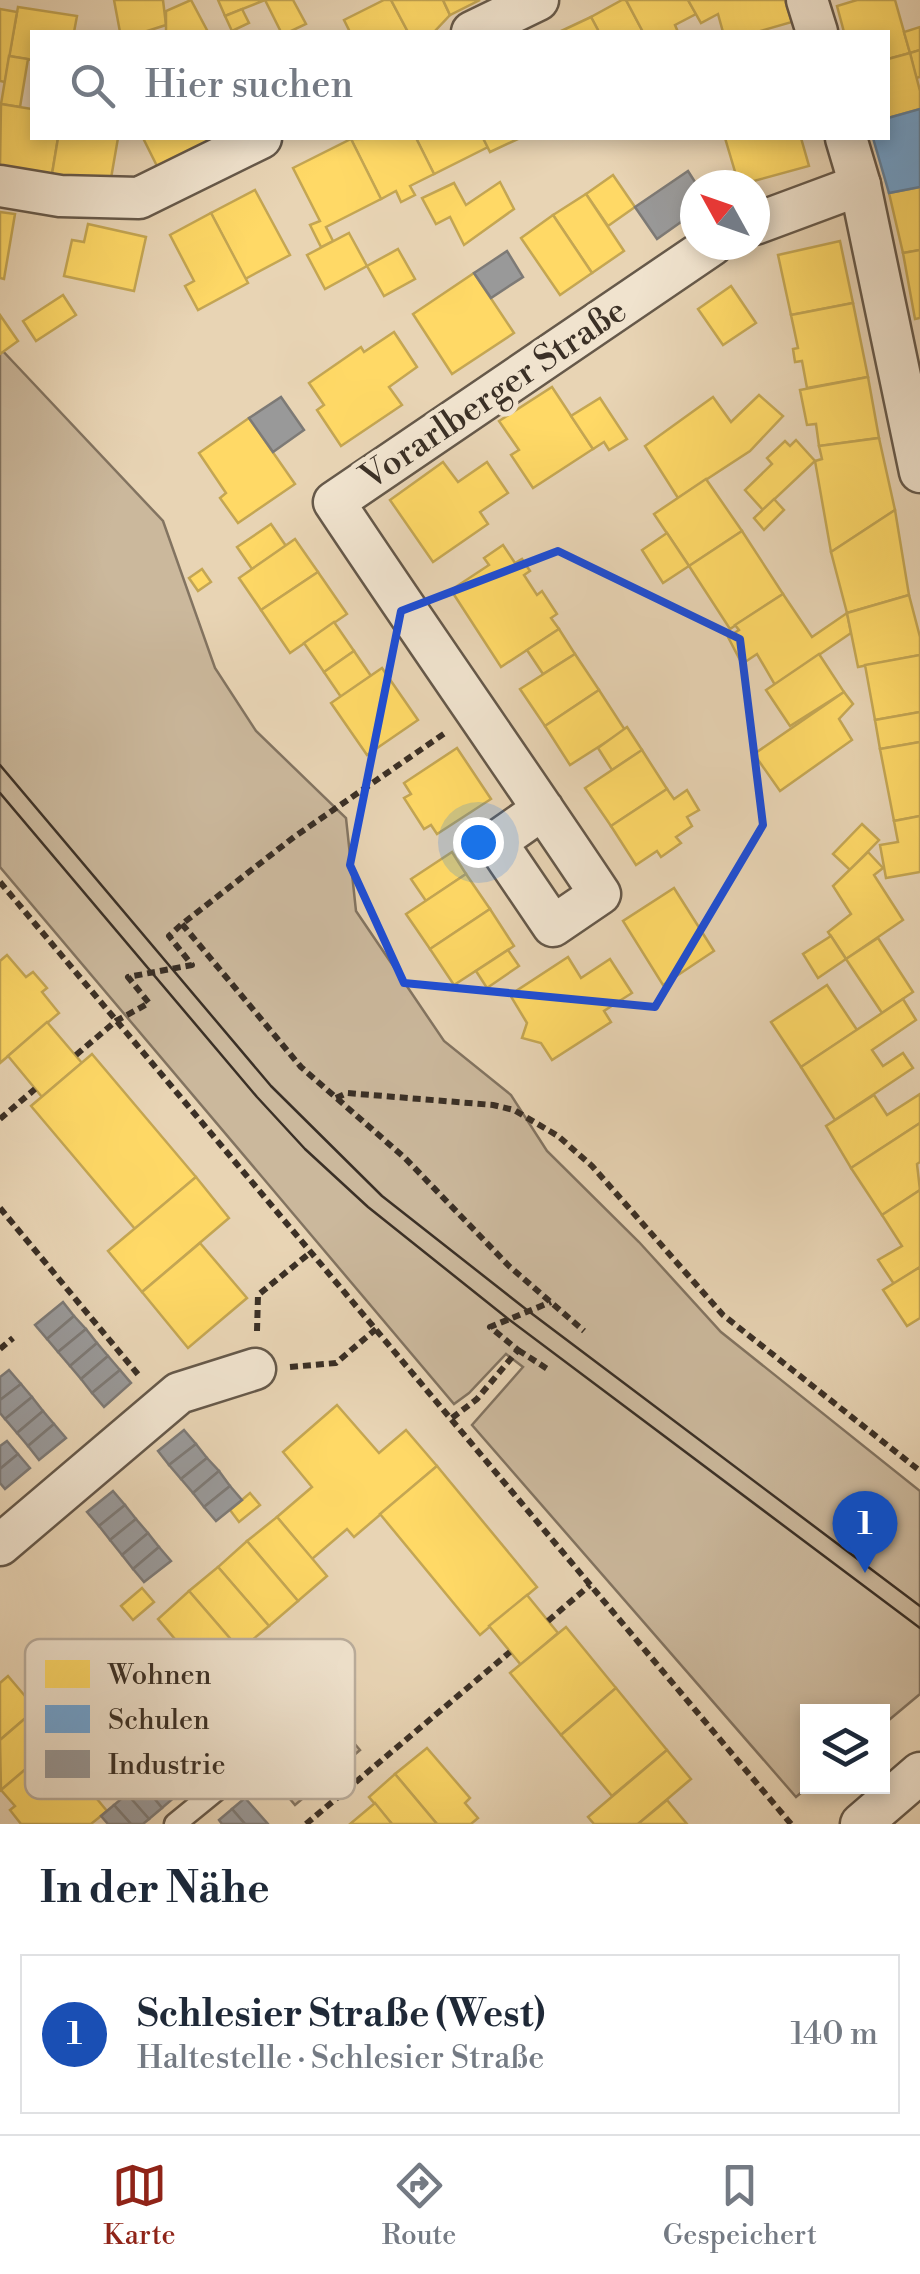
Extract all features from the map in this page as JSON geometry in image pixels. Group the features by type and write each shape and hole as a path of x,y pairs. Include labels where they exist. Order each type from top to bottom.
{"street":[{"path":"476,30 538,0"},
{"path":"807,0 815,30"},
{"path":"0,186 60,196 139,198 257,140"},
{"path":"847,140 860,185 920,472"},
{"path":"770,218 860,185"},
{"name":"Vorarlberger Straße","path":"543,809 334,502 690,260"},
{"path":"0,1545 179,1393 255,1369"},
{"path":"861,1824 920,1773"}],"lane":[{"path":"175,1824 206,1799"}],"path":[{"path":"76,1055 116,1021 148,1003 128,977 192,964 169,936 182,924 294,837 474,712"},
{"path":"0,882 792,1824"},
{"path":"182,924 301,1067 416,1169 509,1266 584,1331"},
{"path":"0,1119 35,1089"},
{"path":"336,1098 347,1093 493,1105 514,1110 558,1136 592,1166 723,1315 920,1471"},
{"path":"0,1208 164,1406"},
{"path":"311,1252 258,1295 255,1369 336,1364 376,1329"},
{"path":"549,1370 490,1328 552,1302"},
{"path":"0,1349 14,1338"},
{"path":"452,1418 477,1399 518,1350"},
{"path":"548,1620 590,1585"},
{"path":"355,1783 510,1652"},
{"path":"306,1824 336,1799"}],"highlighted area":[{"path":"558,551 740,639 763,825 655,1007 404,983 350,865 401,611"}],"shaded area":[{"path":"0,348 163,521 215,668 256,731 346,818 356,911 444,1041 511,1095 547,1151 639,1242 721,1332 920,1491 920,1694 890,1719 890,1704 800,1704 800,1794 796,1797 472,1425 523,1367 506,1354 454,1404 0,867"}],"building: Wohnen":[{"path":"114,0 163,0 166,25 150,30 120,30"},
{"path":"191,0 207,30 166,30 166,11"},
{"path":"218,0 265,0 225,16"},
{"path":"265,0 293,0 306,24 280,30"},
{"path":"391,0 407,30 349,30 344,20"},
{"path":"391,0 443,0 450,15 436,30 407,30"},
{"path":"443,0 480,0 450,15"},
{"path":"626,0 642,30 598,30 591,17"},
{"path":"626,0 688,0 696,14 675,25 677,30 642,30"},
{"path":"688,0 785,0 792,22 764,30 722,30 718,14 701,23"},
{"path":"857,0 895,0 910,53 890,58 890,30 843,30 837,6"},
{"path":"18,7 77,16 74,30 30,30 30,60 9,56"},
{"path":"0,9 17,12 5,82 0,81"},
{"path":"242,9 249,23 232,30 225,16"},
{"path":"591,17 598,30 563,30"},
{"path":"920,27 920,50 910,53 904,32"},
{"path":"920,50 920,77 916,78 910,53"},
{"path":"910,53 920,91 920,109 890,117 890,58"},
{"path":"9,56 28,59 20,107 1,104"},
{"path":"1,104 30,109 30,140 58,140 52,174 0,166"},
{"path":"58,140 118,140 110,184 52,174"},
{"path":"144,140 218,140 222,149 163,178"},
{"path":"352,140 417,140 434,174 410,186 415,195 401,202 396,191 381,199"},
{"path":"352,140 381,199 326,227 333,241 321,247 310,225 320,221 293,168"},
{"path":"417,140 484,140 488,147 434,174"},
{"path":"484,140 516,140 490,152"},
{"path":"726,140 802,140 809,166 770,177 770,170 735,170"},
{"path":"613,175 635,207 608,226 586,194"},
{"path":"500,182 514,209 464,245 450,217 436,224 422,198 454,183 466,205"},
{"path":"920,187 920,250 903,253 889,193"},
{"path":"255,190 290,255 245,279 211,213"},
{"path":"586,194 624,251 592,273 553,215"},
{"path":"0,212 15,214 4,279 0,278"},
{"path":"211,213 248,283 198,310 185,286 194,281 170,235"},
{"path":"553,215 592,273 560,295 521,238"},
{"path":"88,224 146,237 134,291 64,276 72,240 84,242"},
{"path":"349,233 367,266 325,289 307,255"},
{"path":"840,241 853,303 791,315 778,255"},
{"path":"398,249 415,279 384,296 367,266"},
{"path":"920,250 920,318 915,319 903,253"},
{"path":"474,273 514,333 452,374 413,314"},
{"path":"731,286 756,323 723,345 698,309"},
{"path":"63,295 76,315 36,341 23,321"},
{"path":"853,303 868,377 807,388 802,361 795,362 793,349 798,348 791,315"},
{"path":"0,315 18,341 0,354"},
{"path":"394,332 417,367 389,387 402,405 341,446 317,410 324,405 309,383 361,347 364,352"},
{"path":"868,377 879,438 819,446 816,424 807,425 800,390"},
{"path":"552,387 593,449 533,488 511,455 519,450 499,421"},
{"path":"759,395 783,416 750,451 678,498 645,446 713,397 731,422"},
{"path":"600,398 627,439 609,450 604,442 593,449 571,416"},
{"path":"249,418 295,484 238,523 220,498 226,493 199,453"},
{"path":"879,438 895,510 831,552 815,461 822,459 819,446"},
{"path":"796,440 815,461 763,510 745,490 772,464 767,458 785,441 790,446"},
{"path":"443,462 458,482 487,462 508,493 480,512 488,524 433,562 390,500"},
{"path":"706,479 742,531 689,566 654,514"},
{"path":"774,499 784,510 764,530 754,518"},
{"path":"895,510 909,595 847,613 831,552"},
{"path":"271,524 286,546 252,569 237,547"},
{"path":"742,531 783,594 730,629 689,566"},
{"path":"667,533 689,566 663,583 642,550"},
{"path":"295,539 318,572 261,610 239,578"},
{"path":"503,545 515,563 522,559 530,571 524,575 537,595 542,591 557,614 551,618 559,629 501,667 451,590 489,565 484,558"},
{"path":"202,569 211,582 198,591 189,578"},
{"path":"318,572 347,614 290,653 261,610"},
{"path":"783,594 812,637 847,613 851,633 775,685 757,654 742,664 728,637 739,630 735,625"},
{"path":"909,595 920,637 920,655 858,667 847,613"},
{"path":"334,622 354,651 324,672 304,643"},
{"path":"559,629 575,654 543,674 527,650"},
{"path":"354,651 371,676 341,697 324,672"},
{"path":"575,654 599,690 545,726 520,689"},
{"path":"819,654 844,692 790,726 766,690"},
{"path":"920,655 920,712 875,720 865,665"},
{"path":"382,668 418,720 367,755 331,703"},
{"path":"599,690 625,730 570,765 545,726"},
{"path":"844,692 853,704 839,719 852,740 780,791 754,754"},
{"path":"920,712 920,742 880,749 875,720"},
{"path":"627,727 642,750 612,770 598,748"},
{"path":"920,742 920,816 894,821 880,749"},
{"path":"457,748 491,799 437,834 431,825 424,829 404,798 411,794 404,783"},
{"path":"642,750 667,789 611,826 585,788"},
{"path":"667,789 674,799 687,790 699,810 687,817 692,826 676,837 681,843 661,857 657,851 636,865 611,826"},
{"path":"920,816 920,872 886,878 880,845 898,842 894,821"},
{"path":"862,824 879,840 850,870 833,854"},
{"path":"452,852 466,874 426,901 411,879"},
{"path":"868,852 883,868 874,875 903,920 846,959 828,932 851,914 833,886"},
{"path":"466,874 490,909 430,949 406,914"},
{"path":"674,888 714,951 663,985 623,921"},
{"path":"490,909 514,946 454,985 430,949"},
{"path":"831,936 846,959 818,978 803,954"},
{"path":"878,938 913,992 882,1013 846,959"},
{"path":"508,950 519,966 487,988 476,971"},
{"path":"7,955 26,977 33,972 47,988 42,992 59,1013 0,1063 0,961"},
{"path":"568,957 581,978 610,959 632,993 604,1011 611,1022 552,1060 541,1043 522,1038 527,1023 510,995"},
{"path":"827,985 857,1030 801,1067 771,1022"},
{"path":"903,999 916,1020 872,1050 883,1066 903,1053 913,1068 835,1120 801,1067"},
{"path":"47,1022 82,1063 42,1097 8,1056"},
{"path":"92,1054 196,1177 135,1229 31,1106"},
{"path":"920,1094 920,1123 851,1168 826,1126 874,1095 887,1115"},
{"path":"920,1123 920,1190 882,1215 851,1168"},
{"path":"196,1177 229,1218 142,1292 108,1251"},
{"path":"920,1190 920,1267 894,1284 878,1260 902,1246 882,1215"},
{"path":"200,1243 247,1298 188,1348 142,1292"},
{"path":"920,1267 920,1318 907,1326 883,1290"},
{"path":"337,1405 379,1453 406,1430 437,1466 354,1537 347,1529 312,1559 277,1517 312,1487 283,1452"},
{"path":"437,1466 537,1587 480,1635 380,1514"},
{"path":"250,1493 260,1505 239,1522 230,1510"},
{"path":"277,1517 327,1576 298,1601 247,1541"},
{"path":"247,1541 298,1601 269,1626 218,1567"},
{"path":"218,1567 269,1626 253,1639 230,1639 189,1591"},
{"path":"142,1588 154,1602 133,1620 121,1606"},
{"path":"189,1591 230,1639 175,1639 158,1619"},
{"path":"527,1595 558,1633 521,1665 489,1626"},
{"path":"566,1627 616,1688 561,1735 510,1673"},
{"path":"8,1676 25,1696 25,1718 0,1740 0,1683"},
{"path":"616,1688 667,1750 612,1796 561,1735"},
{"path":"25,1718 25,1770 1,1790 0,1740"},
{"path":"427,1748 470,1798 465,1803 478,1818 471,1824 437,1824 395,1774"},
{"path":"667,1750 691,1779 638,1824 594,1824 588,1817"},
{"path":"25,1770 25,1799 97,1799 107,1811 91,1824 21,1824 10,1810 15,1806 1,1790"},
{"path":"395,1774 437,1824 392,1824 369,1797"},
{"path":"667,1800 687,1824 638,1824"},
{"path":"375,1803 392,1824 350,1824"}],"building: Schulen":[{"path":"920,109 920,187 889,193 874,140 890,140 890,117"}],"building: Industrie":[{"path":"680,176 680,223 657,239 635,207"},
{"path":"507,251 523,277 491,298 474,273"},
{"path":"281,397 304,430 273,452 249,418"},
{"path":"63,1302 74,1316 47,1339 35,1325"},
{"path":"74,1316 86,1329 58,1352 47,1339"},
{"path":"86,1329 97,1343 70,1366 58,1352"},
{"path":"97,1343 108,1356 81,1379 70,1366"},
{"path":"108,1356 120,1370 92,1393 81,1379"},
{"path":"9,1370 21,1384 0,1400 0,1377"},
{"path":"120,1370 131,1383 104,1407 92,1393"},
{"path":"21,1384 32,1397 5,1419 0,1413 0,1400"},
{"path":"32,1397 43,1411 17,1433 5,1419"},
{"path":"43,1411 54,1424 28,1446 17,1433"},
{"path":"54,1424 66,1438 39,1460 28,1446"},
{"path":"184,1430 196,1444 169,1465 158,1451"},
{"path":"7,1441 18,1454 0,1469 0,1446"},
{"path":"196,1444 207,1458 181,1479 169,1465"},
{"path":"18,1454 30,1468 5,1489 0,1483 0,1469"},
{"path":"207,1458 219,1471 193,1493 181,1479"},
{"path":"219,1471 230,1486 204,1507 193,1493"},
{"path":"230,1486 242,1500 216,1521 204,1507"},
{"path":"113,1491 125,1505 99,1526 87,1512"},
{"path":"125,1505 136,1519 110,1540 99,1526"},
{"path":"136,1519 148,1533 122,1555 110,1540"},
{"path":"148,1533 159,1547 133,1569 122,1555"},
{"path":"159,1547 171,1561 144,1582 133,1569"},
{"path":"121,1799 131,1799 149,1819 143,1824 131,1824 114,1805"},
{"path":"131,1799 155,1799 162,1808 149,1819"},
{"path":"155,1799 172,1799 162,1808"},
{"path":"246,1799 268,1824 245,1824 232,1809"},
{"path":"114,1805 131,1824 108,1824 101,1816"},
{"path":"232,1809 245,1824 222,1824 219,1820"}],"tram line":[{"path":"0,765 271,1086 382,1196 920,1606"},
{"path":"0,793 257,1097 305,1149 368,1207 507,1318 920,1628"}],"place":[{"name":"Schlesier Straße (West)","path":"865,1573"}]}
